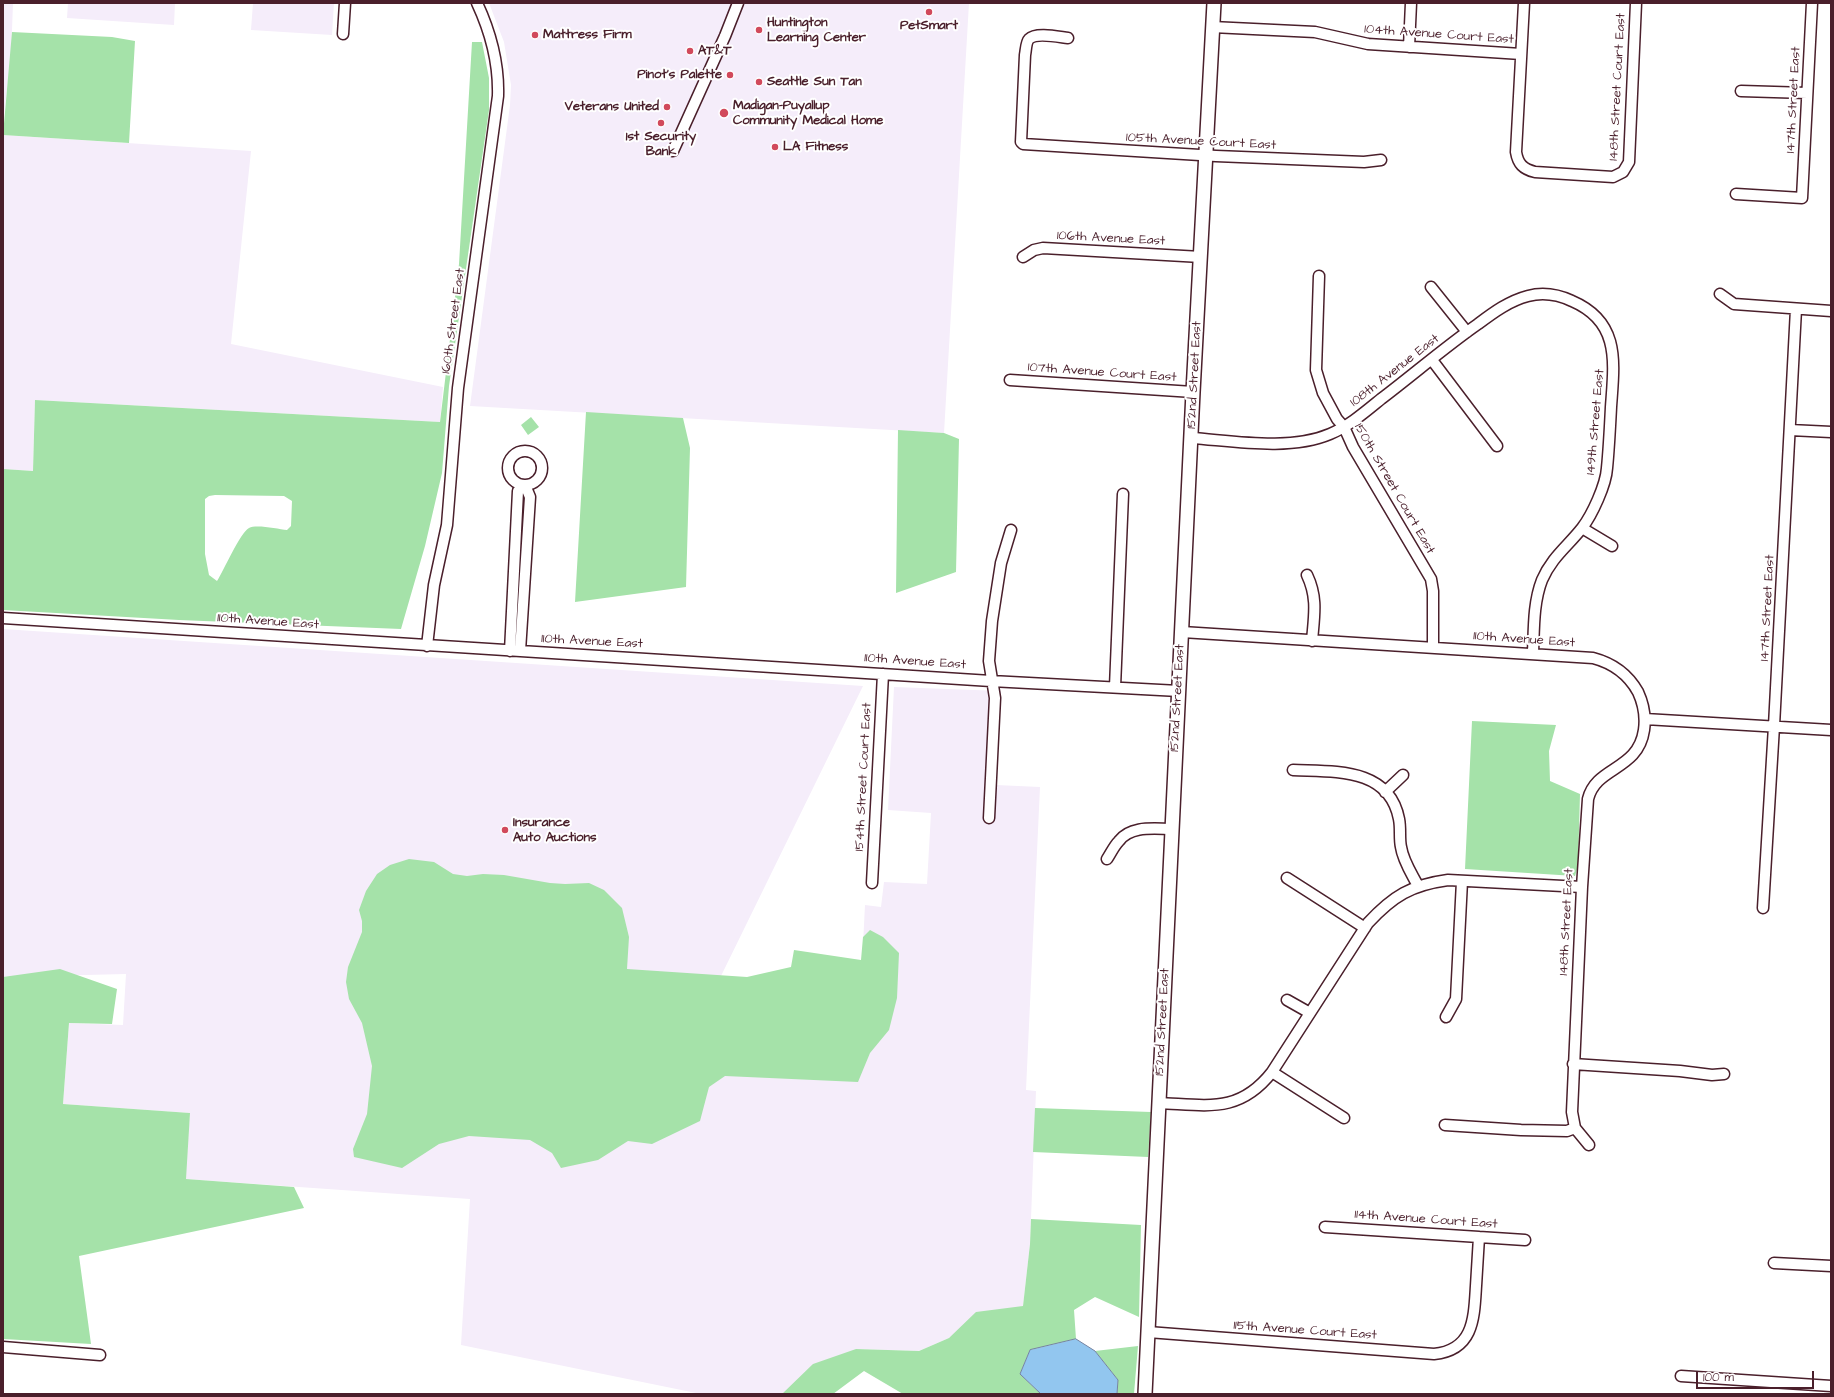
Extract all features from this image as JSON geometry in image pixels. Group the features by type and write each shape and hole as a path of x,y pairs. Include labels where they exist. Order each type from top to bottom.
{"main road":[{"name":"152nd Street East","path":"1145,1394 1192,438 1193,392 1214,3"}],"street":[{"path":"342,34 345,3"},
{"name":"160th Street East","path":"427,646 434,585 447,525 458,388 498,96 496,62 484,18 477,3"},
{"path":"673,151 738,3"},
{"path":"1409,47 1411,3"},
{"path":"1521,54 1524,3"},
{"name":"148th Street Court East","path":"1521,54 1516,152 1522,166 1535,172 1613,177 1623,172 1629,162 1636,3"},
{"name":"147th Street East","path":"1736,194 1802,198 1812,3"},
{"name":"104th Avenue Court East","path":"1212,27 1315,32 1368,44 1521,54"},
{"name":"105th Avenue Court East","path":"1068,38 1039,35 1033,36 1028,41 1025,55 1021,142 1029,146 1364,162 1381,160"},
{"path":"1740,91 1807,93"},
{"name":"106th Avenue East","path":"1023,257 1034,250 1043,248 1201,257"},
{"name":"150th Street Court East","path":"1319,276 1317,378 1337,420 1344,427 1353,447 1431,579 1434,591 1433,648"},
{"path":"1432,287 1467,332"},
{"name":"108th Avenue East","path":"1192,438 1270,443 1298,442 1317,438 1344,427 1502,306 1519,299 1534,295 1549,294 1580,304 1598,319"},
{"path":"1720,294 1734,304 1831,311"},
{"name":"147th Street East","path":"1763,908 1796,309"},
{"name":"149th Street East","path":"1533,654 1536,611 1543,579 1560,551 1582,528 1598,498 1607,472 1614,358 1613,349 1608,336 1598,319"},
{"path":"1432,360 1497,446"},
{"name":"107th Avenue Court East","path":"1010,380 1193,392"},
{"path":"1790,430 1831,432"},
{"path":"515,651 530,497 525,485"},
{"path":"1115,687 1123,494"},
{"path":"1582,528 1612,546"},
{"path":"989,818 995,698 991,681 989,661 996,589 1001,563 1011,530"},
{"path":"1307,575 1313,587 1315,599 1312,641"},
{"name":"110th Avenue East","path":"3,618 427,646 991,681 1179,691"},
{"name":"110th Avenue East","path":"1182,632 1593,658 1612,664 1625,675 1636,689 1644,707 1646,719"},
{"name":"154th Street Court East","path":"872,883 883,674"},
{"path":"1646,719 1831,730"},
{"name":"148th Street East","path":"1575,1128 1572,1112 1573,1064 1582,886 1589,794 1598,780 1626,762 1638,749 1642,742 1646,719"},
{"path":"1293,770 1355,774 1374,782 1386,792 1396,808 1399,818 1403,856 1418,886"},
{"path":"1386,792 1403,775"},
{"path":"1107,859 1119,840 1130,832 1146,829 1172,829"},
{"path":"1287,878 1364,928"},
{"path":"1159,1103 1216,1105 1236,1101 1256,1089 1272,1072 1364,928 1386,904 1404,892 1418,886 1448,880 1582,886"},
{"path":"1446,1017 1456,999 1462,880"},
{"path":"1287,1000 1310,1013"},
{"path":"1573,1064 1680,1071 1712,1075 1724,1074"},
{"path":"1272,1072 1344,1118"},
{"path":"1445,1126 1567,1131 1575,1128 1589,1145"},
{"name":"114th Avenue Court East","path":"1325,1227 1525,1240"},
{"name":"115th Avenue Court East","path":"1148,1332 1434,1354 1447,1351 1458,1345 1469,1332 1474,1319 1480,1237"},
{"path":"1774,1263 1831,1266"},
{"path":"3,1347 100,1355"},
{"path":"1681,1376 1831,1386"}],"shaded area":[{"path":"3,3 13,3 11,57 3,122"},
{"path":"68,3 175,3 174,25 67,18"},
{"path":"253,3 334,3 332,35 251,30"},
{"path":"489,3 969,3 944,433 470,406 510,105 511,85 504,42"},
{"path":"3,135 251,151 231,344 443,387 440,422 35,400 33,471 3,469"},
{"path":"3,629 863,686 721,976 416,955 405,1120 861,984 865,905 881,907 884,882 927,884 931,813 888,810 894,687 1001,691 996,785 1040,787 1026,1090 1036,1091 1030,1244 1023,1306 919,1351 856,1349 788,1394 701,1394 461,1345 470,1199 185,1179 190,1113 63,1104 69,1023 123,1025 126,974 3,977"}],"green space":[{"path":"12,32 112,37 135,41 129,143 3,135"},
{"path":"472,42 482,42 489,78 489,110 449,386 442,473 425,546 401,629 179,620 3,610 3,469 33,471 35,400 440,422 459,264","holes":["215,495 284,496 292,501 291,526 287,530 262,527 249,528 241,537 217,581 209,575 205,554 205,499 209,496"]},
{"path":"586,412 683,418 690,448 686,587 575,602"},
{"path":"531,417 539,427 528,435 521,425"},
{"path":"898,430 944,433 959,439 956,572 896,593"},
{"path":"1472,721 1556,725 1549,751 1550,781 1580,794 1578,866 1575,876 1465,869"},
{"path":"409,859 434,862 453,874 467,876 483,874 504,875 550,883 565,884 589,883 604,890 622,908 629,937 627,969 747,977 791,967 794,950 861,960 863,937 870,930 883,937 899,953 897,998 889,1030 870,1053 858,1082 725,1076 709,1087 700,1121 652,1144 628,1141 598,1160 561,1168 552,1153 530,1140 469,1136 439,1144 402,1168 354,1157 353,1149 367,1114 372,1066 362,1023 349,999 346,982 348,967 362,932 362,921 359,910 366,891 377,874 390,865"},
{"path":"60,969 117,989 112,1024 69,1023 63,1104 190,1113 186,1179 294,1187 304,1208 79,1256 91,1344 3,1339 3,977"},
{"path":"1035,1108 1151,1112 1148,1157 1033,1152"},
{"path":"1031,1219 1141,1225 1139,1317 1095,1297 1074,1310 1076,1339 1030,1350 1020,1374 1041,1394 903,1394 864,1371 833,1394 782,1394 813,1364 856,1349 919,1351 949,1338 976,1312 1023,1306 1030,1244"},
{"path":"1138,1346 1134,1394 1117,1394 1118,1380 1095,1351"}],"water":[{"path":"1076,1339 1095,1351 1118,1380 1117,1394 1041,1394 1020,1374 1030,1350"}],"place":[{"name":"PetSmart","path":"929,12"},
{"name":"Huntington Learning Center","path":"759,30"},
{"name":"Mattress Firm","path":"535,35"},
{"name":"AT&T","path":"690,51"},
{"name":"Pinot's Palette","path":"730,75"},
{"name":"Seattle Sun Tan","path":"759,82"},
{"name":"Veterans United","path":"667,107"},
{"name":"Madigan-Puyallup Community Medical Home","path":"724,113"},
{"name":"1st Security Bank","path":"661,123"},
{"name":"LA Fitness","path":"775,147"},
{"name":"Insurance Auto Auctions","path":"505,830"}]}
